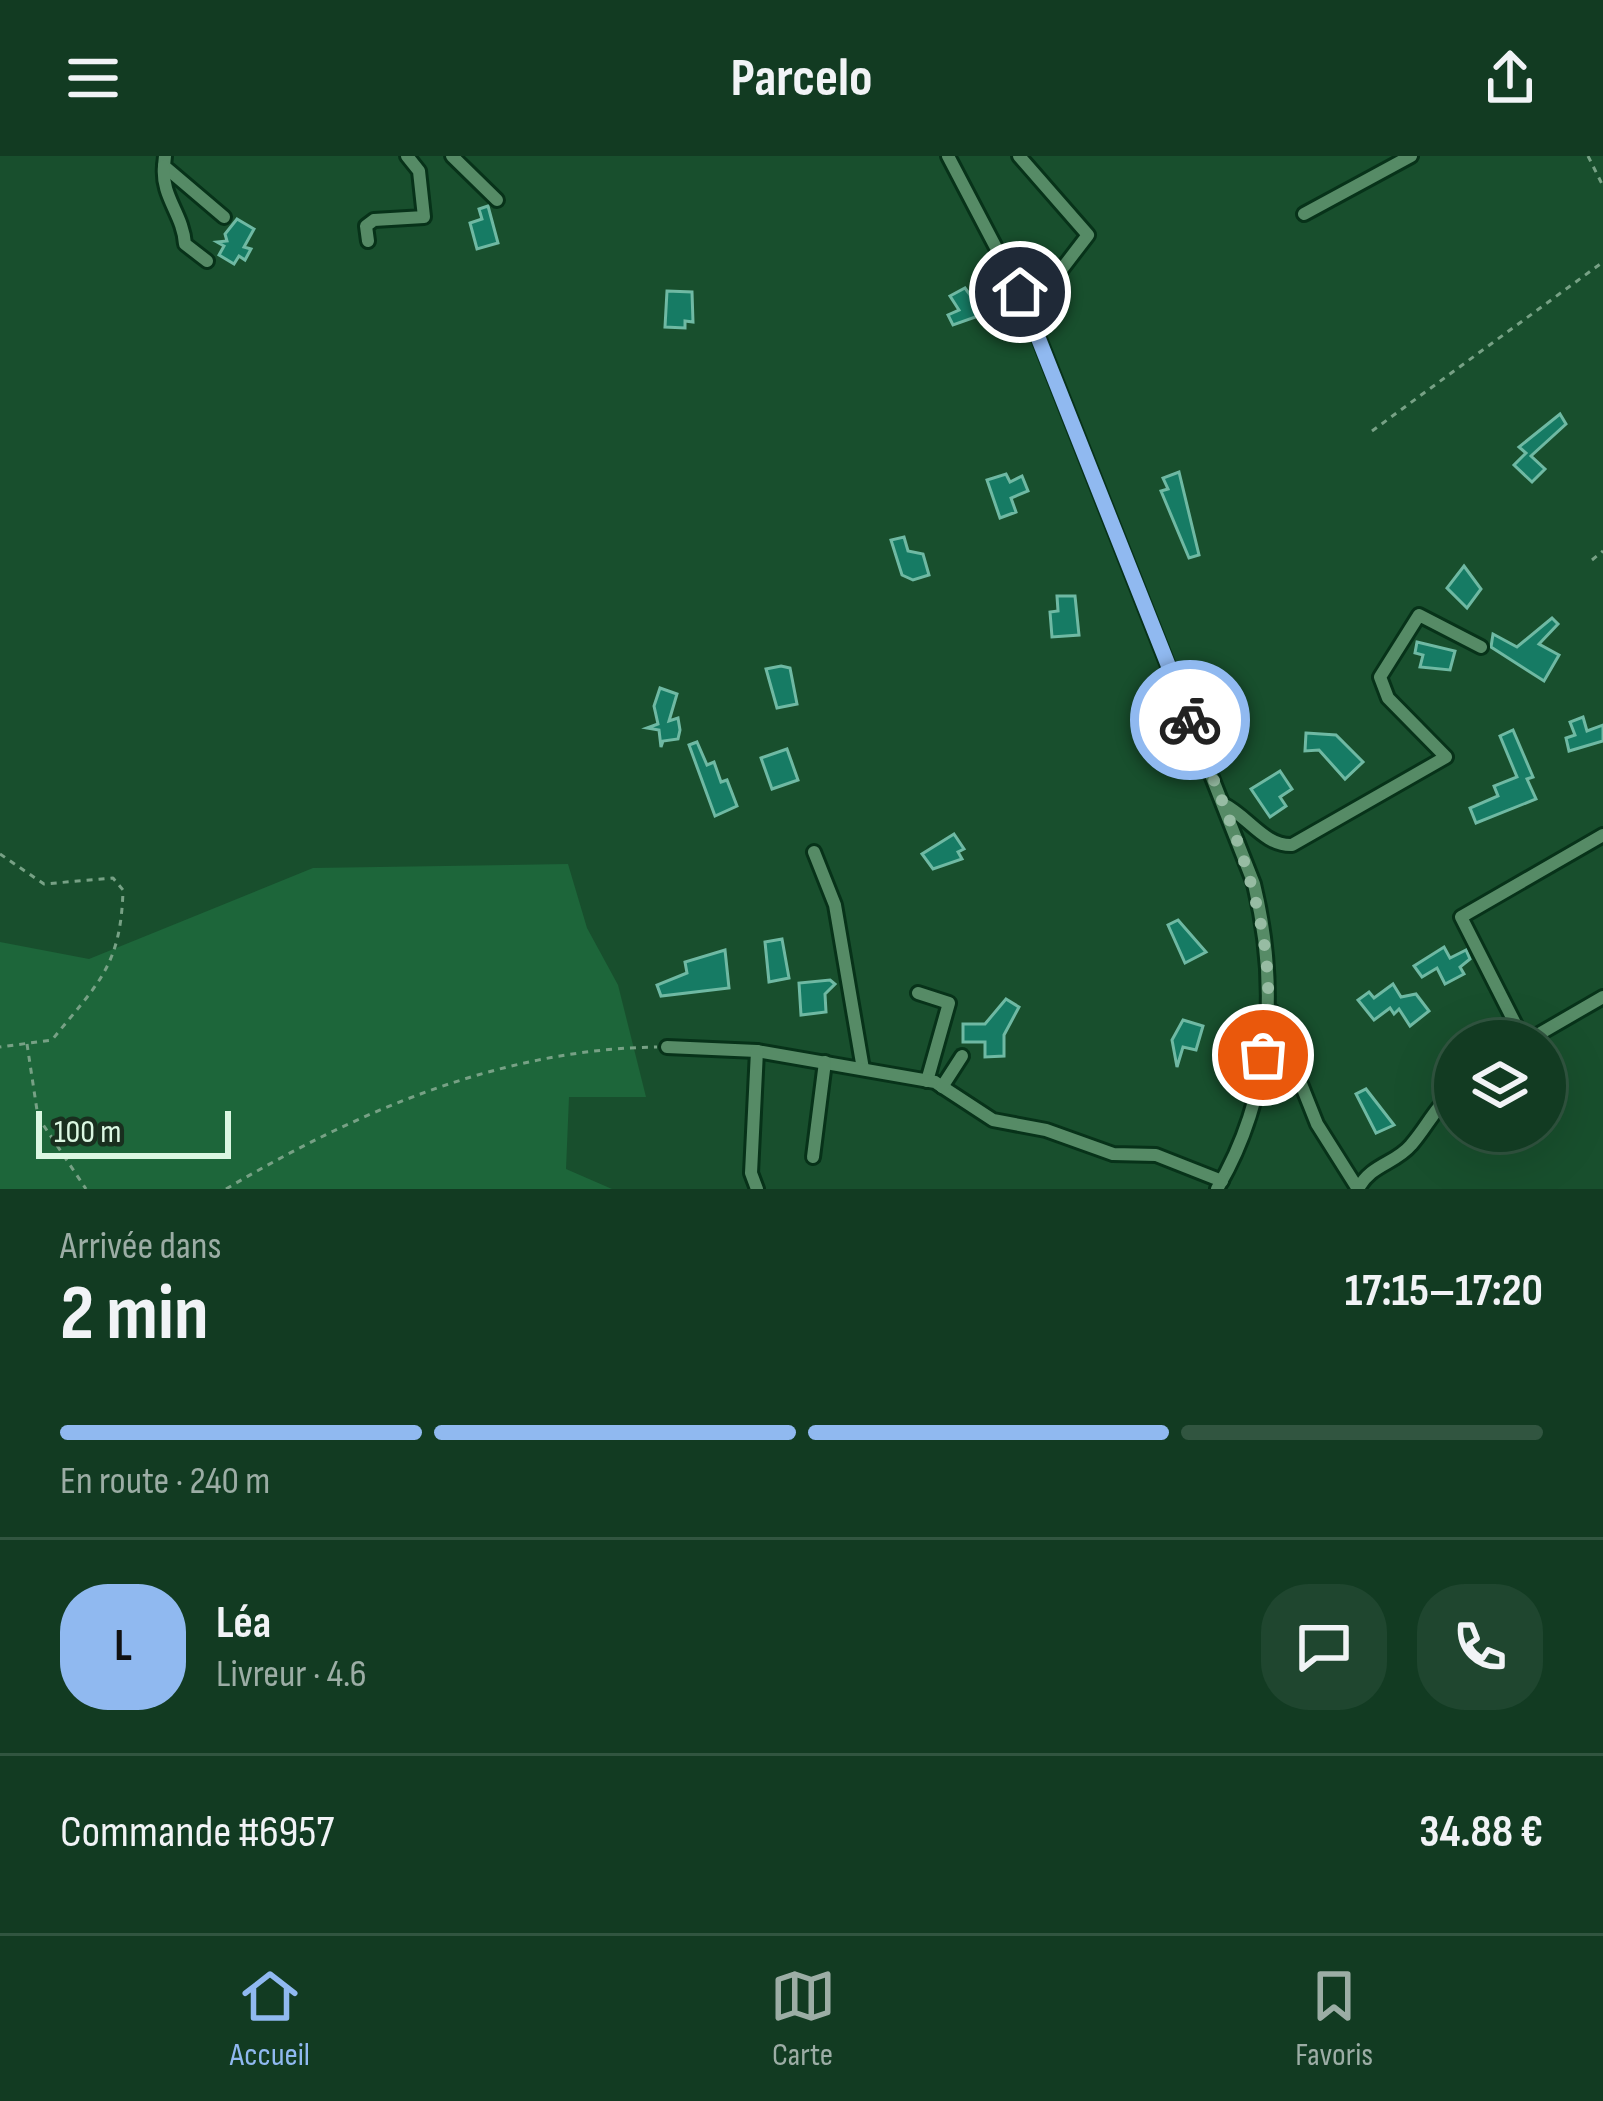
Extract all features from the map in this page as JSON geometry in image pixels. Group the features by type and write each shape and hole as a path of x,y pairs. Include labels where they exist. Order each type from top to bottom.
{"street":[{"path":"368,241 366,226 374,220 424,218 419,171 407,156"},
{"path":"452,156 497,200"},
{"path":"667,1046 757,1051 927,1081 993,1120 1046,1130 1113,1154 1156,1155 1220,1185 1252,1110 1270,1004 1265,933 1255,884 1025,303 948,156"},
{"path":"1019,156 1088,235 1055,278 1025,303"},
{"path":"1304,214 1411,156"},
{"path":"165,161 224,217"},
{"path":"165,161 162,185 184,223 185,244 207,261"},
{"path":"1222,803 1245,814 1266,838 1292,845 1446,758 1388,698 1380,677 1420,615 1481,647"},
{"path":"1515,1020 1461,917 1603,835"},
{"path":"814,851 835,905 863,1069"},
{"path":"918,993 949,1003 927,1081"},
{"path":"1564,1020 1603,998"},
{"path":"1270,1004 1317,1124 1358,1189 1367,1172 1409,1149 1434,1112"},
{"path":"757,1051 752,1173 757,1189"},
{"path":"942,1087 962,1056"},
{"path":"813,1157 825,1062"}],"path":[{"path":"1588,156 1603,186"},
{"path":"1372,431 1603,262"},
{"path":"1592,560 1603,551"},
{"path":"0,854 44,884 97,876 113,878 123,890 115,960 100,985 52,1040 0,1047"},
{"path":"27,1044 38,1117 86,1189"},
{"path":"226,1189 344,1124 521,1061 586,1048 667,1046"}],"green space":[{"path":"568,864 587,928 618,985 646,1097 569,1097 566,1169 612,1189 0,1189 0,942 89,959 313,868"}],"building":[{"path":"488,206 498,243 477,249 470,223 482,219 479,209"},
{"path":"237,219 254,229 244,247 251,249 245,260 239,256 234,264 219,255 224,246 217,242 227,241 225,234"},
{"path":"965,288 984,314 953,325 948,315 959,310 950,296"},
{"path":"667,291 692,292 693,322 685,321 685,328 665,327"},
{"path":"1560,414 1566,424 1531,456 1545,469 1532,482 1514,465 1526,453 1519,447"},
{"path":"1179,472 1199,555 1189,558 1161,491 1168,489 1163,478"},
{"path":"1006,474 1010,482 1022,476 1028,491 1011,498 1016,512 1000,518 987,480"},
{"path":"904,537 908,551 923,554 929,575 913,580 902,575 891,540"},
{"path":"1464,566 1481,589 1467,608 1447,588"},
{"path":"1057,596 1075,596 1079,635 1052,637 1050,612 1058,611"},
{"path":"1552,618 1558,624 1539,644 1559,655 1544,681 1491,647 1493,634 1517,647"},
{"path":"1417,642 1455,651 1450,670 1420,667 1423,655 1415,653"},
{"path":"790,668 797,704 777,708 766,669"},
{"path":"660,688 677,694 669,721 678,718 680,730 678,739 663,741 661,747 659,730 647,728 658,724 654,706"},
{"path":"1583,717 1587,731 1603,725 1603,741 1569,751 1566,738 1575,735 1570,722"},
{"path":"1513,730 1533,777 1527,779 1536,799 1476,823 1470,808 1498,796 1494,786 1517,777 1500,736"},
{"path":"1306,733 1336,735 1363,762 1345,779 1319,750 1305,751"},
{"path":"697,742 707,765 714,762 721,782 727,780 737,806 715,816 689,745"},
{"path":"787,749 798,780 772,789 761,758"},
{"path":"1280,771 1292,789 1280,797 1286,806 1270,817 1251,789"},
{"path":"954,834 964,849 958,852 962,859 933,869 922,854"},
{"path":"1178,920 1206,952 1185,963 1168,925"},
{"path":"782,939 789,978 769,982 765,942"},
{"path":"1444,947 1450,958 1466,950 1470,959 1460,967 1464,974 1445,984 1437,968 1422,977 1414,966"},
{"path":"725,950 729,988 661,996 657,985 687,973 685,962"},
{"path":"830,980 835,984 825,994 826,1012 801,1015 799,983"},
{"path":"1393,984 1401,997 1416,994 1429,1011 1410,1026 1399,1009 1394,1014 1390,1008 1374,1020 1358,1000 1369,992 1374,998"},
{"path":"1006,999 1019,1007 1004,1035 1004,1056 985,1057 985,1042 963,1042 963,1024 985,1024"},
{"path":"1183,1020 1203,1026 1196,1050 1183,1047 1177,1067 1172,1040"},
{"path":"1366,1089 1394,1125 1376,1133 1356,1094"}],"way so far":[{"path":"1190,720 1255,884 1269,977 1263,1055"}],"route":[{"path":"1020,292 1190,720"}]}
